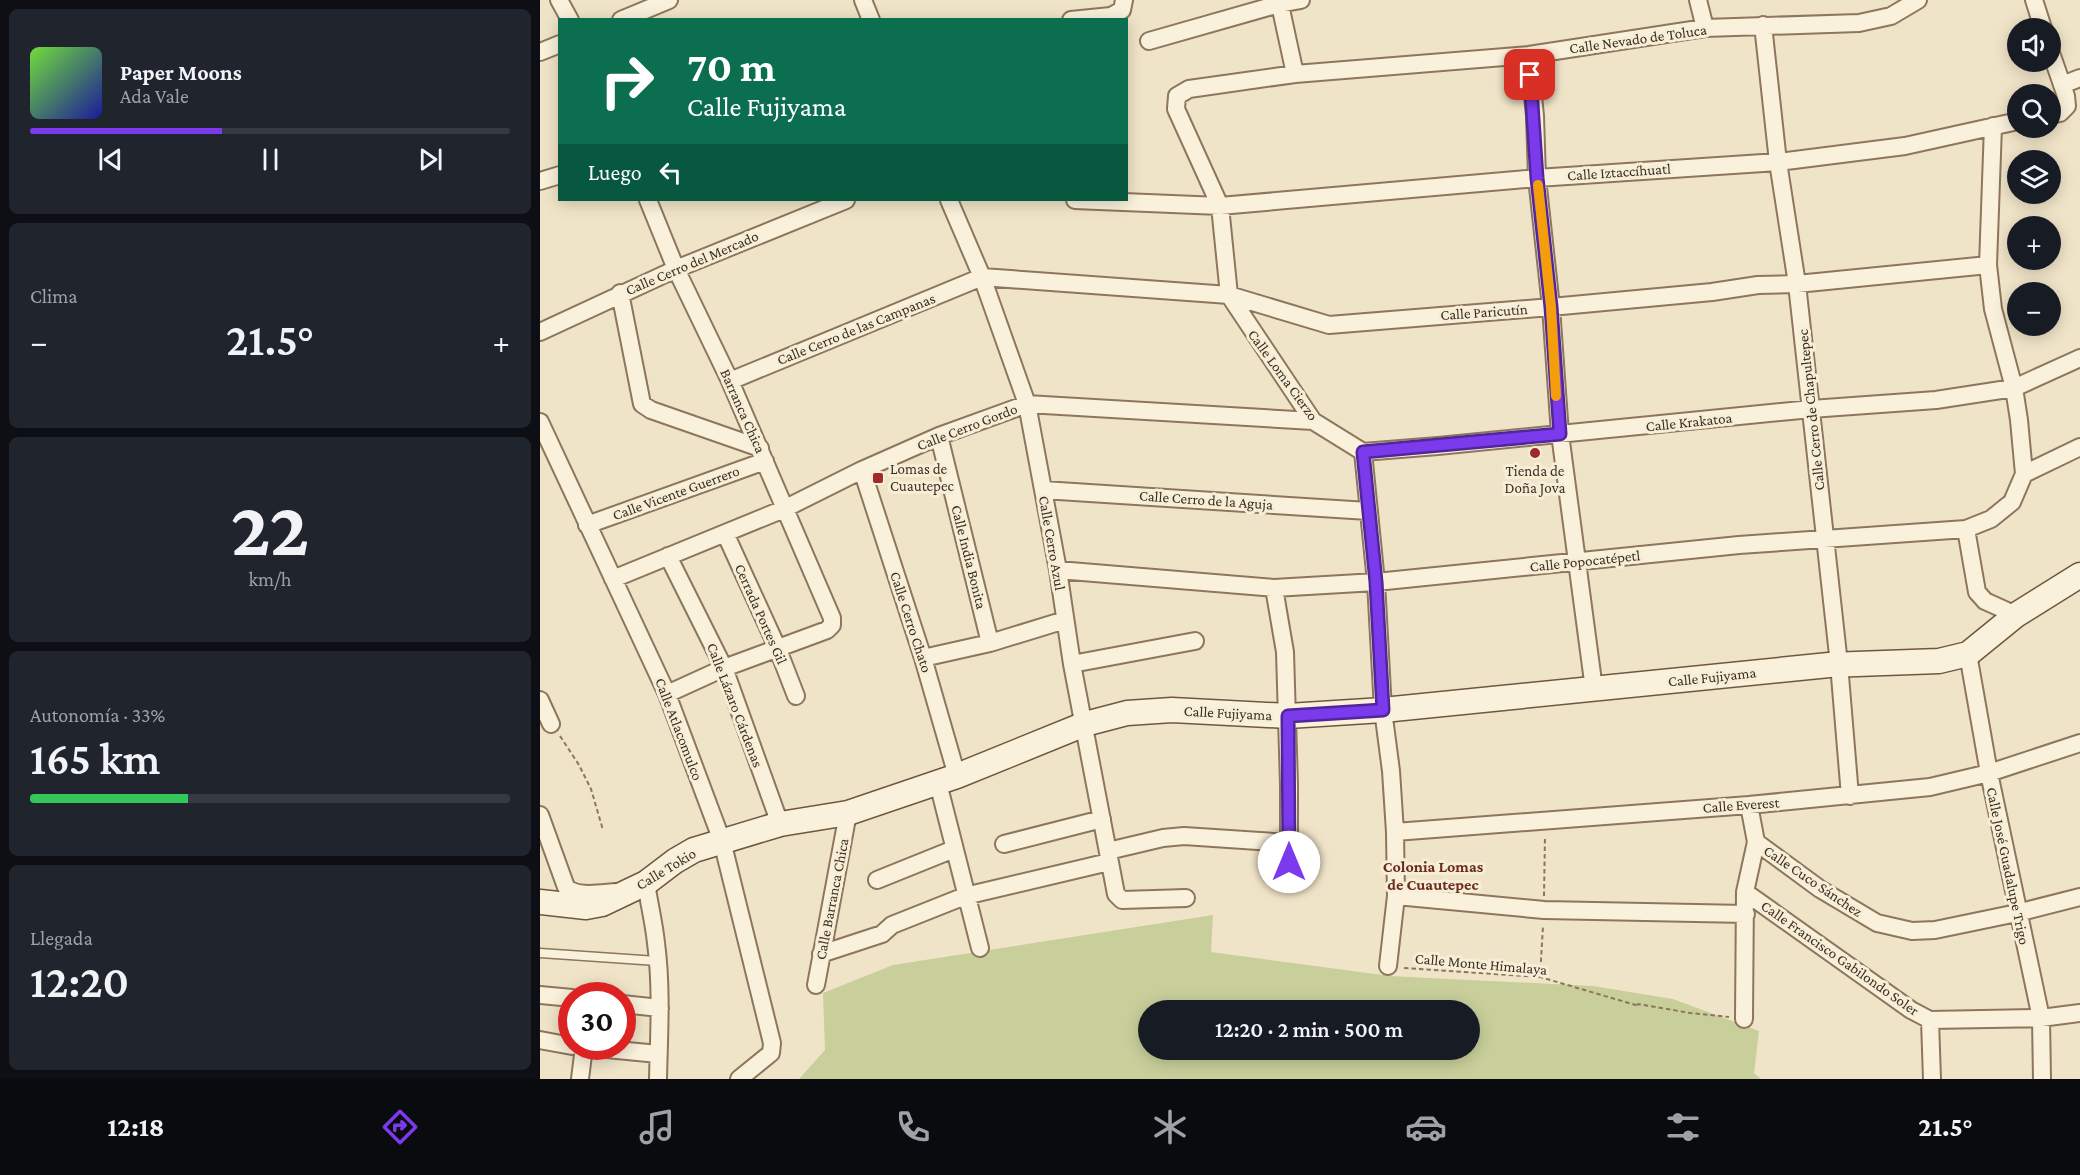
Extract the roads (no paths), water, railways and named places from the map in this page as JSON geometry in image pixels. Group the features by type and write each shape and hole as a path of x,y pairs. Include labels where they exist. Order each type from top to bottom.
{"street":[{"path":"559,0 569,18"},
{"path":"626,18 669,0"},
{"path":"863,0 870,18"},
{"path":"1149,41 1279,2 1301,0"},
{"path":"1698,0 1706,28"},
{"name":"Calle Nevado de Toluca","path":"1177,96 1189,89 1295,75 1528,55 1706,28 1860,23 1888,8 1918,0"},
{"path":"2034,0 2040,18"},
{"path":"1279,2 1295,75"},
{"path":"1085,18 1110,16 1123,5"},
{"name":"Calle Cerro de Chapultepec","path":"1763,25 1778,162 1797,284 1839,664 1850,796"},
{"path":"540,52 558,45"},
{"path":"1528,55 1560,434 1594,688"},
{"path":"2058,72 2067,106 2061,112"},
{"path":"2062,85 2080,78"},
{"name":"Calle Loma Cierzo","path":"1177,96 1176,109 1220,206 1229,295 1313,421 1363,452"},
{"name":"Calle Iztaccíhuatl","path":"1099,201 1220,206 1537,178 1778,162 1905,146 2007,123"},
{"path":"1993,126 1988,265 1993,309 2014,388 2024,474 2080,447"},
{"path":"540,181 558,176"},
{"name":"Barranca Chica","path":"648,201 676,269 730,381 832,618 832,625 827,630 777,647"},
{"name":"Calle Cerro del Mercado","path":"540,332 620,293 844,201"},
{"name":"Calle Cerro Azul","path":"949,201 982,278 1027,404 1058,570 1072,664 1108,857 1118,898 1122,900 1186,898"},
{"name":"Calle Paricutín","path":"982,278 1229,295 1329,325 1551,307 1712,292 1758,285 1797,284 1988,265"},
{"name":"Calle Cerro de las Campanas","path":"730,381 982,278"},
{"path":"620,293 642,404 651,410 762,455"},
{"name":"Calle Krakatoa","path":"1363,452 1811,409 1936,400 2014,388 2080,358"},
{"name":"Calle Cerro Gordo","path":"613,579 784,509 862,470 939,436 1027,404 1313,421"},
{"name":"Calle Atlacomulco","path":"540,422 667,694 722,841 772,1042 771,1053 739,1079"},
{"name":"Calle India Bonita","path":"939,436 990,643"},
{"path":"1363,452 1376,582 1383,710 1391,771 1395,832 1396,896 1388,966"},
{"name":"Calle Vicente Guerrero","path":"587,525 762,455"},
{"name":"Calle Cerro Chato","path":"862,470 923,657 947,779 954,849 980,948"},
{"name":"Calle Popocatépetl","path":"1058,570 1274,588 1376,582 1825,537 1966,530 1991,519 2012,502 2024,474"},
{"name":"Calle Cerro de la Aguja","path":"1043,490 1368,511"},
{"path":"1966,530 1977,592 1984,602 2016,615"},
{"name":"Cerrada Portes Gil","path":"725,533 777,647 796,696"},
{"name":"Calle Lázaro Cárdenas","path":"668,556 724,668 780,824"},
{"path":"1968,654 2016,615 2080,575"},
{"path":"1274,588 1285,652 1288,716 1289,881"},
{"path":"923,657 990,643 1065,620"},
{"path":"1072,664 1195,641"},
{"path":"667,694 777,647"},
{"name":"Calle Fujiyama","path":"722,841 780,824 848,813 947,779 1085,724 1127,713 1172,710 1288,716 1383,710 1839,664 1939,661 1968,654"},
{"name":"Calle José Guadalupe Trigo","path":"1968,654 2017,913 2041,1018 2042,1079"},
{"path":"540,700 551,724"},
{"name":"Calle Everest","path":"1395,832 1749,805 1930,787 1989,773 2080,743"},
{"path":"1743,1019 1745,892 1756,842 1749,805"},
{"name":"Calle Barranca Chica","path":"816,985 848,813"},
{"path":"540,815 562,879 569,891 581,893 636,887 656,943 660,1008 657,1079"},
{"path":"1004,844 1101,819"},
{"path":"820,954 882,934 892,925 965,896 1108,857 1163,838 1184,836 1289,843"},
{"name":"Calle Tokio","path":"540,902 586,907 602,904 636,887 694,850 722,841"},
{"name":"Calle Cuco Sánchez","path":"1756,842 1820,889 1877,923 1912,931 1935,930 2080,897"},
{"path":"877,880 954,849"},
{"name":"Calle Francisco Gabilondo Soler","path":"1745,892 1911,1010 1930,1020 2041,1018 2080,1013"},
{"name":"Calle Francisco Gabilondo Soler","path":"1396,896 1544,910 1746,914"},
{"path":"540,995 558,997"},
{"path":"636,1005 660,1008"},
{"path":"1930,1020 1932,1079"},
{"path":"540,1040 558,1043"},
{"path":"636,1052 658,1054"},
{"path":"579,1060 580,1079"}],"lane":[{"path":"540,953 657,962"}],"place":[{"name":"Tienda de Doña Jova","path":"1535,453"},
{"name":"Lomas de Cuautepec","path":"878,478"}],"district":[{"name":"Colonia Lomas de Cuautepec","path":"1433,875"}]}
